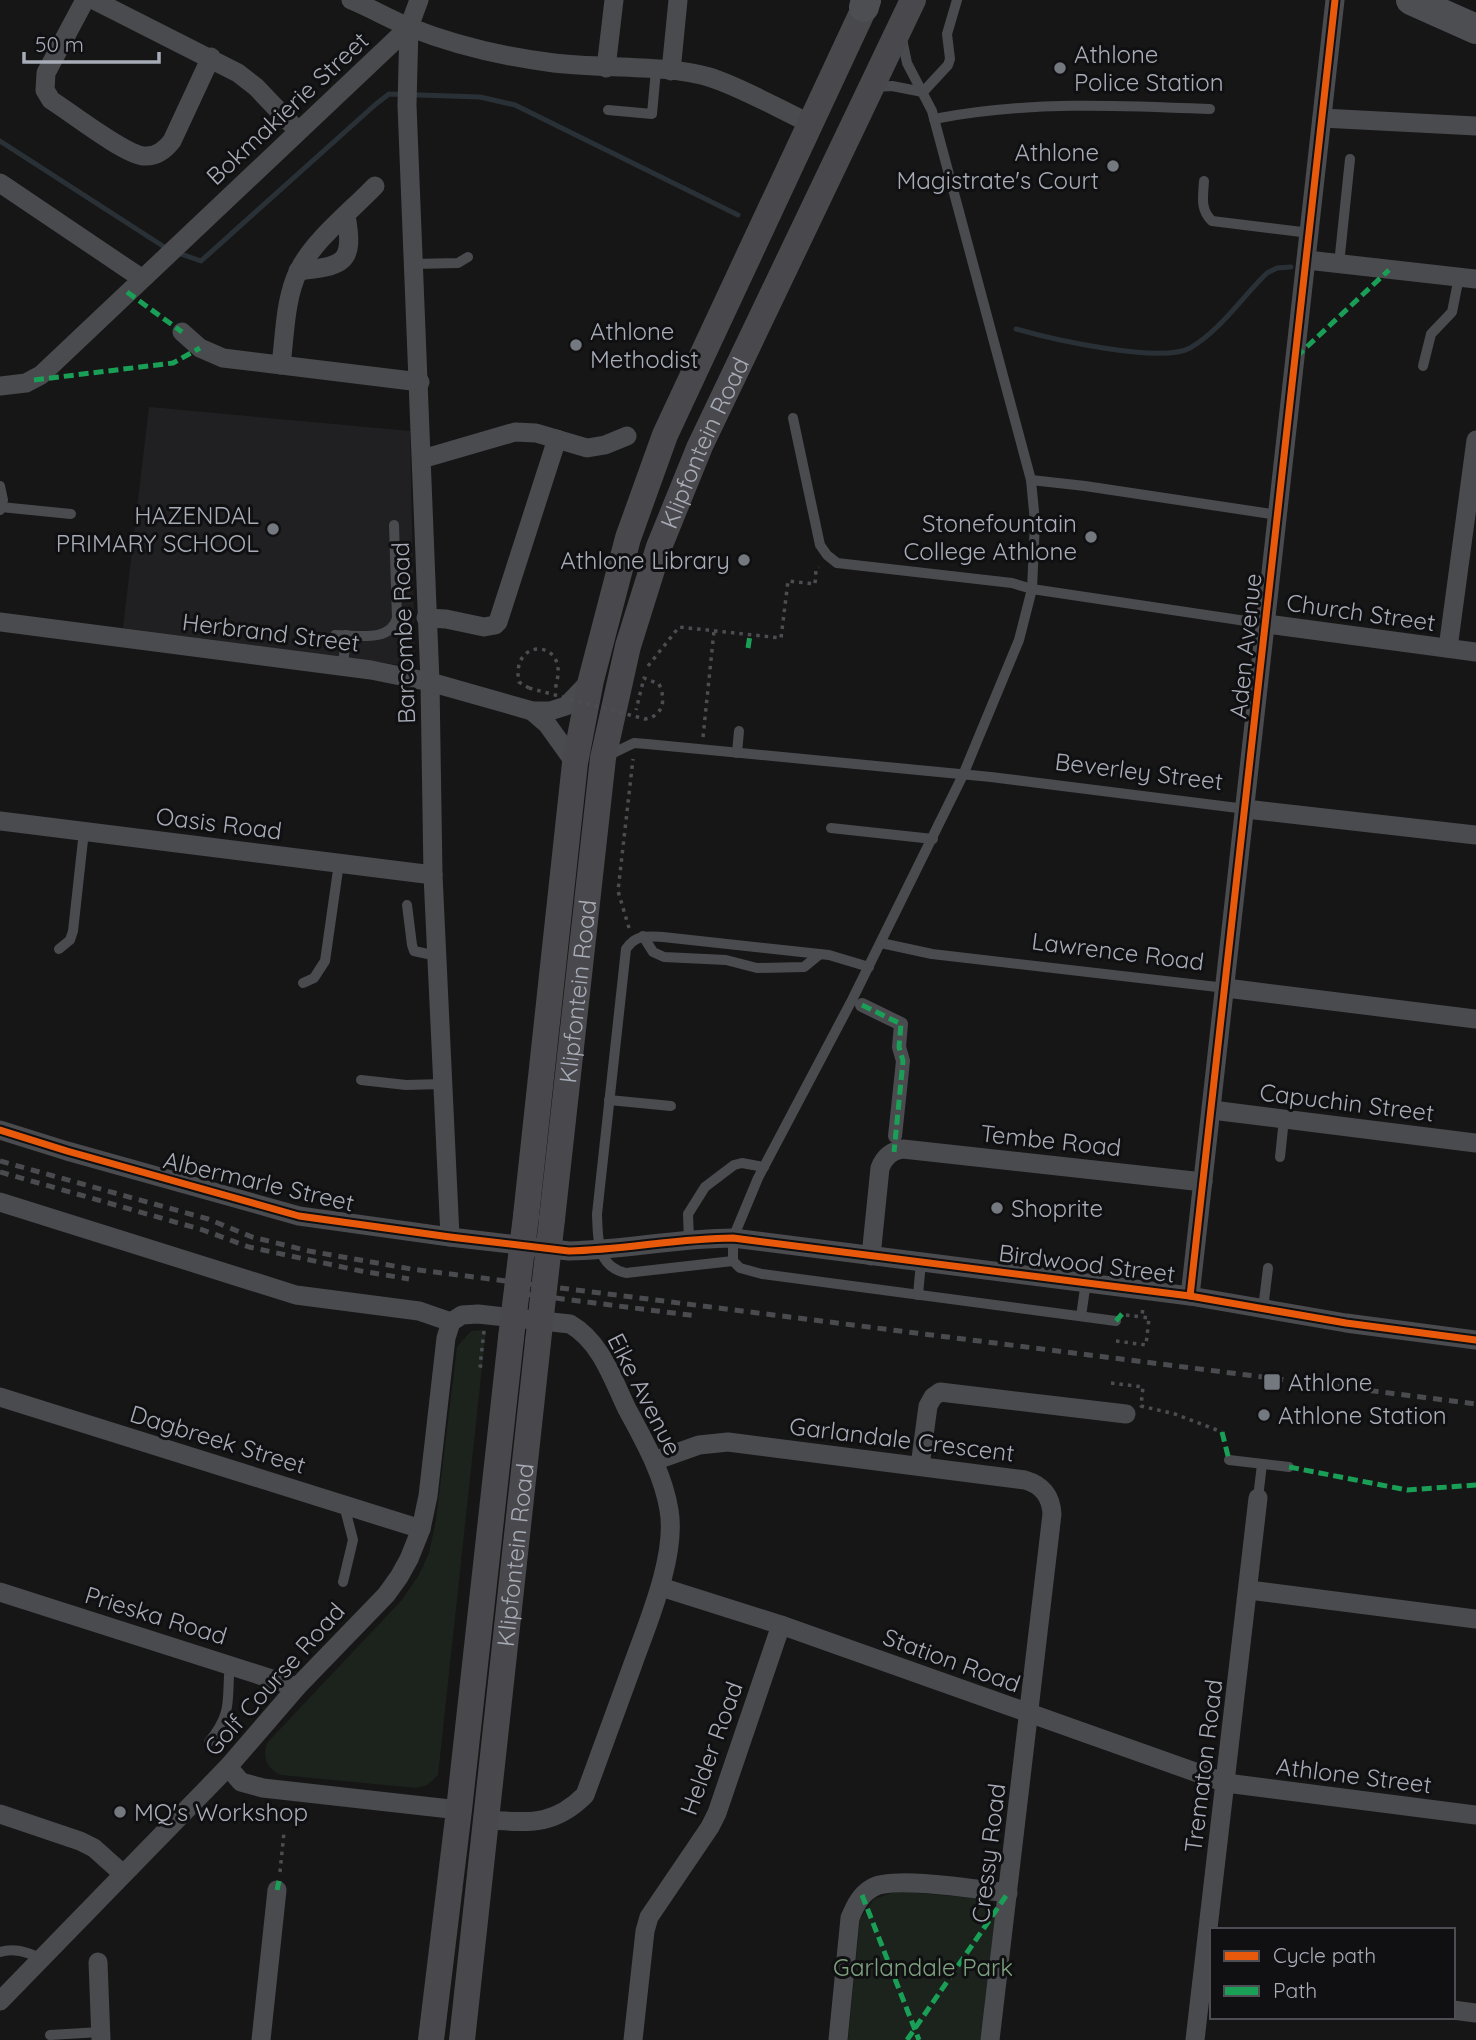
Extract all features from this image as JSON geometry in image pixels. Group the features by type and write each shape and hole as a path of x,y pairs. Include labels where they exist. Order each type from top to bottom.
{"main road":[{"path":"1411,0 1476,29"},
{"name":"Klipfontein Road","path":"431,2040 575,763 591,680 628,538 665,435 866,2"},
{"name":"Klipfontein Road","path":"462,2040 603,758 628,646 659,547 700,446 908,10"}],"street":[{"path":"85,0 46,73 45,90 51,100 128,150 146,157 166,149 211,57"},
{"path":"94,0 239,73 298,131"},
{"path":"351,0 437,37 510,55 553,63 664,70 709,77 811,124"},
{"path":"409,27 419,0"},
{"path":"606,68 614,0"},
{"path":"664,70 678,0"},
{"name":"Aden Avenue","path":"1190,1296 1335,0"},
{"name":"Barcombe Road","path":"409,27 407,105 420,382 433,874 450,1237"},
{"name":"Bokmakierie Street","path":"0,386 26,383 41,375 409,27"},
{"path":"1322,118 1476,126"},
{"path":"0,183 141,278"},
{"path":"281,365 290,298 298,271 318,244 375,186"},
{"path":"298,271 326,267 345,258 349,248 346,216"},
{"path":"1307,260 1467,278"},
{"path":"182,331 213,356 420,382"},
{"path":"422,459 515,432 536,433 594,448 627,436"},
{"path":"426,618 462,621 488,627 498,622 556,439"},
{"path":"1448,648 1476,440"},
{"name":"Herbrand Street","path":"0,622 344,666 430,682 532,711 551,711 566,706 591,680"},
{"name":"Church Street","path":"1267,624 1476,652"},
{"path":"532,711 547,724 575,763"},
{"name":"Beverley Street","path":"1246,809 1476,835"},
{"name":"Oasis Road","path":"0,821 433,874"},
{"name":"Lawrence Road","path":"1226,988 1476,1019"},
{"path":"862,1005 901,1024 899,1047 903,1061 894,1144 880,1168 871,1255"},
{"name":"Capuchin Street","path":"1212,1110 1476,1143"},
{"name":"Albermarle Street","path":"0,1130 131,1170 299,1216 569,1251 599,1250"},
{"name":"Tembe Road","path":"894,1144 903,1149 1203,1182"},
{"path":"0,1202 296,1296 419,1311 452,1322"},
{"path":"599,1250 733,1238"},
{"name":"Birdwood Street","path":"733,1238 1190,1296 1346,1323 1476,1340"},
{"name":"Eike Avenue","path":"452,1322 462,1315 478,1314 570,1324 583,1332 593,1342 603,1360 654,1461 669,1508 671,1525 661,1587 585,1795 570,1810 554,1818 531,1822 486,1820"},
{"name":"Golf Course Road","path":"0,2001 228,1767 298,1687 386,1595 409,1559 421,1529 431,1475 446,1338 452,1322"},
{"path":"920,1466 928,1406 940,1392 1126,1413"},
{"name":"Dagbreek Street","path":"0,1397 421,1529"},
{"name":"Garlandale Crescent","path":"654,1461 699,1445 728,1441 1025,1480 1040,1487 1049,1500 1052,1514 1029,1714"},
{"name":"Trematon Road","path":"1212,1928 1258,1498"},
{"name":"Station Road","path":"661,1587 781,1625 1226,1783"},
{"path":"1249,1590 1476,1619"},
{"name":"Prieska Road","path":"0,1591 298,1687"},
{"name":"Helder Road","path":"633,2040 645,1931 649,1917 717,1813 781,1625"},
{"name":"Cressy Road","path":"990,2040 1029,1714"},
{"path":"228,1767 241,1782 263,1788 459,1810"},
{"name":"Athlone Street","path":"1226,1783 1476,1815"},
{"path":"0,1814 80,1841 94,1848 122,1874"},
{"path":"838,2040 850,1919 862,1895 873,1886 897,1882 1008,1893"},
{"path":"261,2040 278,1885"},
{"name":"Trematon Road","path":"1195,2040 1210,1947"},
{"path":"97,1962 101,2036"},
{"path":"1455,2010 1476,2013"}],"lane":[{"path":"923,92 948,65 950,59 947,34 957,0"},
{"path":"908,10 904,55 934,119 1031,480 1035,522 1032,589 1019,640 964,775 869,967 764,1167 733,1238 733,1261 749,1272 1082,1316 1119,1317"},
{"path":"608,110 652,114 664,70"},
{"path":"870,87 892,86 923,92"},
{"path":"934,119 971,112 1084,104 1209,109"},
{"path":"1339,264 1350,159"},
{"path":"1204,181 1202,205 1212,222 1310,233"},
{"path":"414,264 458,263 468,257"},
{"path":"1423,366 1431,334 1452,312 1467,278"},
{"path":"793,418 820,545 827,555"},
{"path":"1031,480 1085,485 1279,515"},
{"path":"0,486 1,508 71,514"},
{"path":"344,666 340,635 383,635 391,632 395,626 394,524"},
{"name":"Church Street","path":"827,555 843,564 1012,583 1032,589 1267,624"},
{"path":"737,753 739,731"},
{"path":"603,758 634,743"},
{"name":"Beverley Street","path":"634,743 964,775 1246,809"},
{"path":"831,828 933,839"},
{"path":"59,949 70,940 73,931 84,831"},
{"path":"303,983 314,978 325,961 339,863"},
{"path":"407,905 414,951 437,956"},
{"path":"643,936 653,952 664,957 726,960 757,968 793,969 811,964 820,954"},
{"path":"733,1261 626,1273 612,1268 599,1250 597,1214 609,1100 625,956 632,940 643,936 820,954 869,967"},
{"name":"Lawrence Road","path":"881,943 932,954 1226,988"},
{"path":"726,960 727,944"},
{"path":"361,1080 406,1085 443,1084"},
{"path":"609,1100 671,1106"},
{"path":"1280,1157 1284,1119"},
{"path":"689,1240 688,1214 705,1187 734,1165 743,1163 764,1167"},
{"path":"918,1295 921,1262"},
{"path":"1263,1310 1268,1268"},
{"path":"1082,1316 1086,1282"},
{"path":"1229,1460 1289,1467"},
{"path":"1258,1498 1262,1464"},
{"path":"343,1582 353,1539 344,1504"},
{"path":"209,1742 227,1713 230,1664"},
{"path":"0,1952 25,1951 41,1958"},
{"path":"50,2035 101,2036"}],"path":[{"path":"648,664 679,627 781,638 788,582 815,584 816,570 827,555"},
{"path":"701,749 714,631"},
{"path":"557,677 557,663 547,651 529,651 519,662 519,682 529,688 638,718 651,718 661,708 663,695 659,684 644,678 636,710"},
{"path":"632,940 618,891 634,743"},
{"path":"1142,1317 1144,1303"},
{"path":"1116,1341 1146,1345 1149,1318 1119,1317"},
{"path":"484,1329 480,1366 488,1367"},
{"path":"1111,1383 1143,1387 1141,1406 1175,1414 1222,1432"},
{"path":"278,1885 284,1832"}],"shaded area":[{"name":"HAZENDAL PRIMARY SCHOOL","path":"149,407 410,431 415,667 123,628"}],"green space":[{"path":"486,1330 438,1775 427,1785 416,1788 281,1775 267,1762 267,1743 401,1601 419,1575 429,1553 436,1520 457,1347 471,1331"},
{"name":"Garlandale Park","path":"897,1891 973,1898 982,1901 991,1909 996,1922 983,2040 848,2040 860,1919 874,1899"}],"waterway":[{"path":"178,253 201,261 389,94 480,97 515,105 738,215"},
{"path":"0,141 169,250"},
{"path":"1016,329 1131,352 1176,352 1201,341 1267,273 1277,268 1291,267"}],"railway":[{"path":"0,1161 208,1219 252,1237 309,1251 411,1269 1476,1404"},
{"path":"0,1172 203,1230 249,1247 409,1279"},
{"path":"524,1294 697,1316"}],"marked path":[{"path":"1296,357 1389,270"},
{"path":"127,292 182,332"},
{"path":"34,380 173,363 200,348"},
{"path":"748,648 750,635"},
{"path":"862,1005 901,1024 899,1047 903,1061 894,1152"},
{"path":"1116,1321 1122,1314"},
{"path":"1222,1432 1229,1460"},
{"path":"1289,1467 1407,1490 1476,1485"},
{"path":"277,1890 279,1881"},
{"path":"907,2040 1008,1893"},
{"path":"862,1895 919,2040"}],"cycle path":[{"path":"1190,1296 1335,0"},
{"path":"0,1130 299,1216 569,1251 733,1238 1190,1296 1346,1323 1476,1340"}],"place":[{"name":"Athlone Police Station","path":"1060,68"},
{"name":"Athlone Magistrate's Court","path":"1113,166"},
{"name":"Athlone Methodist","path":"576,345"},
{"name":"HAZENDAL PRIMARY SCHOOL","path":"273,529"},
{"name":"Stonefountain College Athlone","path":"1091,537"},
{"name":"Athlone Library","path":"744,560"},
{"name":"Shoprite","path":"997,1208"},
{"name":"Athlone","path":"1272,1382"},
{"name":"Athlone Station","path":"1264,1415"},
{"name":"MQ's Workshop","path":"120,1812"}]}
